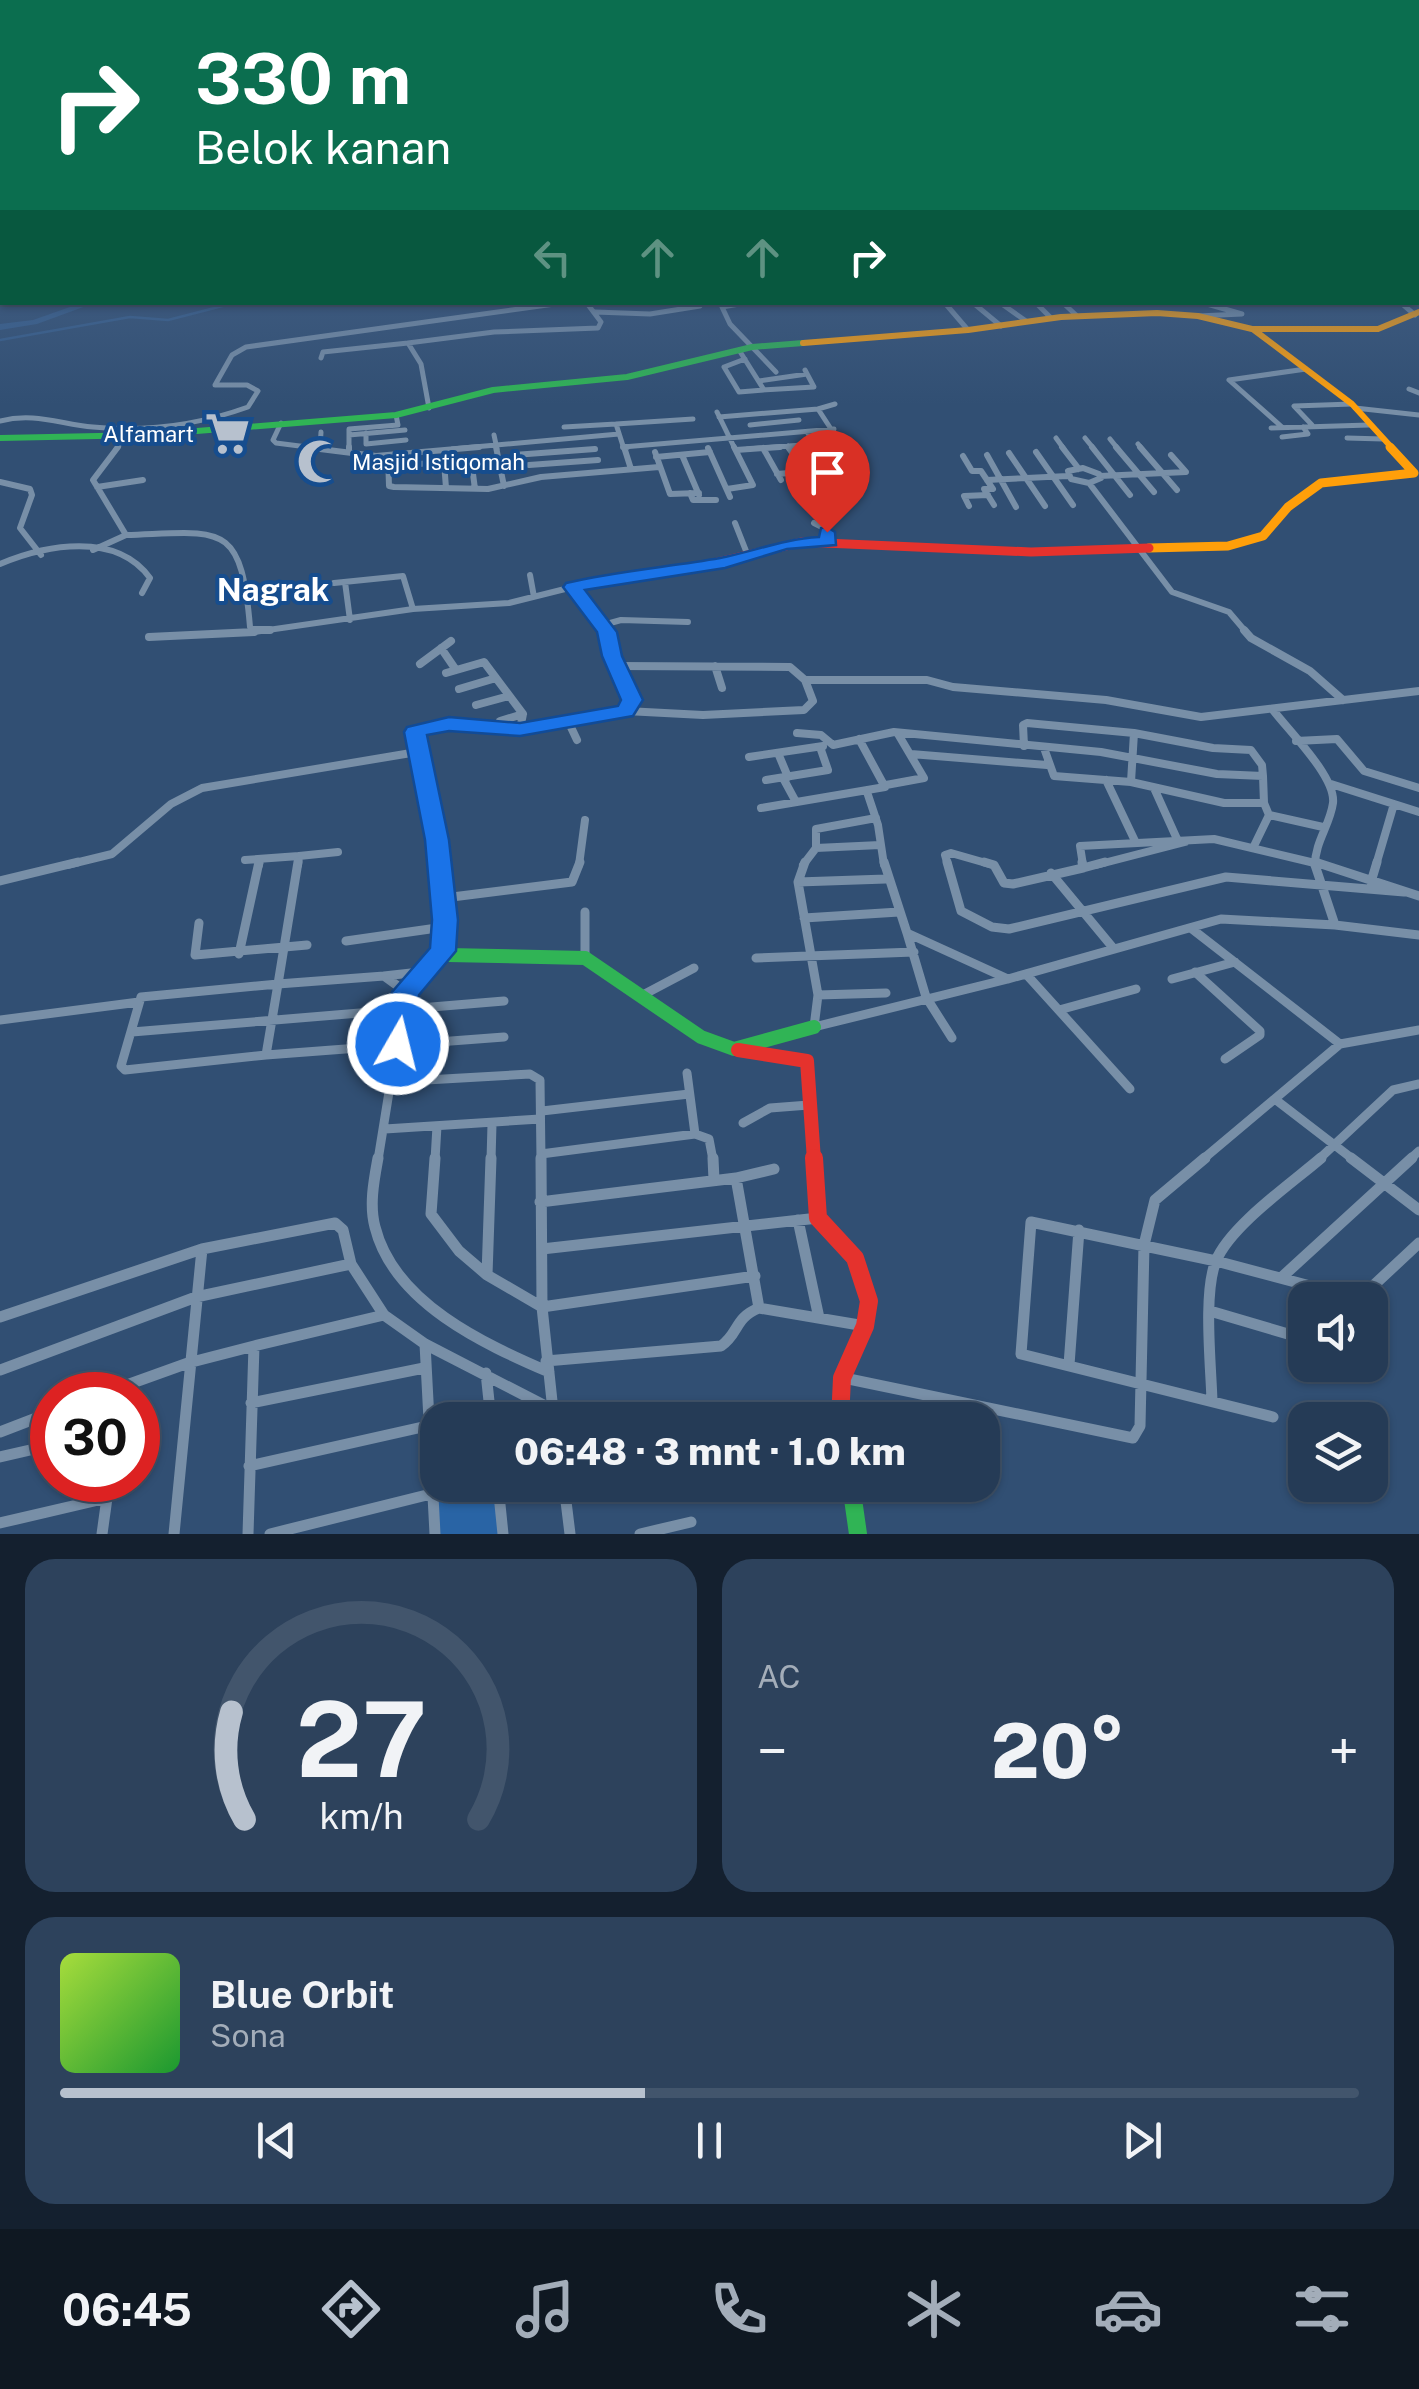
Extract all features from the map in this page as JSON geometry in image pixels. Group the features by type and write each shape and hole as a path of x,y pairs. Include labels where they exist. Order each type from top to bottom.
{"street":[{"path":"0,438 126,436 185,426 252,404 258,391 255,387 220,388 214,382 232,356 246,347 549,305"},
{"path":"320,358 323,352 485,332 596,328 600,322 589,305"},
{"path":"595,312 650,314 701,305"},
{"path":"714,308 724,305 763,390"},
{"path":"947,305 968,330"},
{"path":"974,305 1001,326"},
{"path":"1002,305 1026,321"},
{"path":"1037,305 1051,318"},
{"path":"1064,305 1076,316"},
{"path":"0,421 33,414 90,427 141,427 396,416 493,390 627,378 746,352 1076,316 1198,309 1242,314 1198,309"},
{"path":"1198,309 1252,329 1354,406 1416,476"},
{"path":"982,313 1009,310"},
{"path":"1252,329 1381,329 1417,313"},
{"path":"408,344 424,362 422,392 429,408"},
{"path":"746,352 776,372"},
{"path":"746,352 724,367 739,392 811,383 806,372 759,381"},
{"path":"1282,428 1229,380 1306,370"},
{"path":"1409,389 1419,393"},
{"path":"726,489 753,486 718,414 792,411 835,404"},
{"path":"1312,426 1294,406 1354,406 1419,415"},
{"path":"763,448 779,477 852,468 834,429 818,408"},
{"path":"744,415 751,427 800,422 792,411"},
{"path":"349,452 350,429 398,425 396,416"},
{"path":"564,428 692,417 730,497"},
{"path":"286,422 273,441 388,454 619,434"},
{"path":"616,424 631,469"},
{"path":"1271,428 1369,424"},
{"path":"1282,437 1307,434 1302,426"},
{"path":"696,494 670,494 656,454 682,455 730,438 834,429"},
{"path":"350,435 405,430"},
{"path":"320,449 321,432"},
{"path":"377,432 378,442"},
{"path":"806,432 823,458"},
{"path":"366,434 366,444 406,440"},
{"path":"494,435 504,486"},
{"path":"126,436 94,478 126,535"},
{"path":"1056,438 1079,468 1100,476 1186,472 1170,455"},
{"path":"1085,438 1130,496"},
{"path":"1348,438 1383,439"},
{"path":"1110,439 1154,492"},
{"path":"1138,444 1177,490"},
{"path":"736,450 802,445"},
{"path":"514,456 594,446 602,471"},
{"path":"788,446 798,461 846,456"},
{"path":"623,447 707,447"},
{"path":"1009,452 1045,506"},
{"path":"1036,452 1073,505"},
{"path":"388,454 389,486 418,488 475,489 532,479 659,467"},
{"path":"528,454 532,479"},
{"path":"682,455 695,501 716,500"},
{"path":"987,455 1016,507"},
{"path":"963,456 972,471 981,470 993,489 984,490 994,506"},
{"path":"418,488 412,464 484,458"},
{"path":"471,459 475,489"},
{"path":"530,466 598,460"},
{"path":"444,462 446,488"},
{"path":"1068,476 1068,471 1079,468"},
{"path":"987,480 1068,476 1090,483 1100,476"},
{"path":"149,636 254,632 413,609 509,603 572,587 748,556 785,544 830,542 998,551 1194,550 1250,542 1268,532 1272,521 1315,485 1366,476 1416,476"},
{"path":"97,488 143,480"},
{"path":"0,482 30,489 32,495 20,528 38,552"},
{"path":"1090,483 1138,552 1172,592 1229,612 1251,638 1310,671 1342,700"},
{"path":"969,506 964,496 988,495"},
{"path":"735,523 748,556"},
{"path":"814,524 826,529 830,542"},
{"path":"93,550 126,535 216,535 237,553 244,566 250,627 254,632"},
{"path":"0,564 61,546 93,550 138,562 150,578 142,593"},
{"path":"530,575 534,597"},
{"path":"334,583 404,576 413,609"},
{"path":"346,582 350,620"},
{"path":"572,587 603,625 632,700 626,712"},
{"path":"603,625 621,620 688,622"},
{"path":"420,664 451,640"},
{"path":"441,648 456,670"},
{"path":"446,673 484,662 523,714 520,729"},
{"path":"616,666 793,667 805,680 813,701 804,710 704,715 626,712 520,729 428,726 414,734 437,840 444,898 443,951 420,972 406,992 402,1009 372,1206 374,1228 384,1255 418,1295 482,1341 548,1372 721,1346 727,1344 744,1313 759,1308 865,1326"},
{"path":"715,666 722,688"},
{"path":"459,689 496,678"},
{"path":"805,680 903,678 953,687 1106,700 1201,717 1419,691"},
{"path":"476,705 509,696"},
{"path":"1272,710 1331,784 1419,812"},
{"path":"500,721 523,714"},
{"path":"569,723 577,740"},
{"path":"1024,746 1023,725 1027,723 1134,733 1213,748 1248,748 1257,755 1264,803 1270,816"},
{"path":"796,733 821,735 833,745"},
{"path":"761,808 867,792 924,778 897,733"},
{"path":"748,757 897,733 1131,757 1217,774 1263,776"},
{"path":"1131,782 1134,733"},
{"path":"1296,742 1337,739 1364,771 1419,788"},
{"path":"858,740 886,785"},
{"path":"766,780 829,769 820,747"},
{"path":"1044,748 1054,776 1131,782 1224,803 1264,803"},
{"path":"0,881 112,854 170,804 202,788 417,752"},
{"path":"778,753 796,802"},
{"path":"911,754 1047,765"},
{"path":"1106,780 1135,842"},
{"path":"1331,784 1333,804 1314,862 1334,925"},
{"path":"1154,788 1177,838"},
{"path":"867,792 876,818 886,879 914,952 926,997 952,1038"},
{"path":"1371,882 1394,804"},
{"path":"1270,816 1323,828"},
{"path":"1253,848 1270,816"},
{"path":"814,1028 818,995 798,882 801,868 816,848 818,828 876,818"},
{"path":"444,898 572,882 580,861 585,820"},
{"path":"1084,868 1080,846 1214,839 1314,862 1419,895"},
{"path":"1189,840 1008,884 994,866 944,855 961,911 992,927 1009,929 1214,878 1404,892"},
{"path":"816,848 880,845"},
{"path":"245,860 338,852"},
{"path":"266,1056 299,856"},
{"path":"239,954 260,859"},
{"path":"1051,873 1114,949"},
{"path":"798,882 886,879"},
{"path":"585,958 586,912"},
{"path":"804,918 899,912"},
{"path":"734,1050 1226,919 1419,935"},
{"path":"199,922 193,954 239,954 307,945"},
{"path":"346,941 444,927"},
{"path":"1192,929 1340,1044"},
{"path":"906,933 1008,979"},
{"path":"443,951 458,958 585,958 701,1037 734,1050 807,1061 818,1218 861,1268 869,1301 865,1326 842,1378 842,1402"},
{"path":"756,958 914,952"},
{"path":"1172,979 1235,962"},
{"path":"641,996 694,968"},
{"path":"0,1020 138,1002 145,996 420,972"},
{"path":"1195,972 1260,1030 1260,1035 1224,1059"},
{"path":"1026,974 1130,1089"},
{"path":"384,976 406,992"},
{"path":"1058,1010 1136,989"},
{"path":"818,995 886,993"},
{"path":"132,1032 504,1001"},
{"path":"138,1002 121,1066 125,1070 504,1036"},
{"path":"842,1378 948,1397 1126,1438 1138,1434 1144,1382 1144,1245 1157,1197 1340,1044 1419,1030"},
{"path":"686,1073 695,1134"},
{"path":"391,1082 530,1074 542,1085 542,1307 552,1402"},
{"path":"1212,1402 1210,1312 1216,1260 1247,1220 1335,1146 1393,1090 1419,1084"},
{"path":"386,1129 492,1124 689,1094"},
{"path":"1276,1100 1419,1210"},
{"path":"743,1123 770,1108 809,1104"},
{"path":"487,1275 492,1124"},
{"path":"437,1126 431,1214 458,1251 487,1275 542,1307 755,1276"},
{"path":"542,1154 695,1134 709,1138 714,1180"},
{"path":"1282,1277 1419,1152"},
{"path":"540,1202 736,1178 774,1169"},
{"path":"736,1178 759,1308"},
{"path":"542,1250 818,1218"},
{"path":"798,1220 819,1318"},
{"path":"0,1316 202,1249 335,1222 343,1230 351,1264 384,1315 425,1344 536,1402"},
{"path":"1273,1417 1069,1364 1026,1358 1019,1350 1030,1223 1216,1260 1299,1282"},
{"path":"1069,1364 1078,1230"},
{"path":"1378,1282 1419,1243"},
{"path":"174,1534 202,1249"},
{"path":"0,1370 196,1297 351,1264"},
{"path":"1210,1312 1288,1333"},
{"path":"160,1374 188,1363 384,1315"},
{"path":"425,1344 426,1402"},
{"path":"248,1534 254,1346"},
{"path":"252,1402 424,1368"},
{"path":"486,1373 489,1402"},
{"path":"0,1432 30,1420"},
{"path":"249,1466 420,1428"},
{"path":"0,1457 30,1450"},
{"path":"270,1534 420,1496"},
{"path":"0,1523 90,1502"},
{"path":"102,1534 106,1502"},
{"path":"434,1502 435,1534"},
{"path":"500,1502 503,1534"},
{"path":"566,1502 570,1534"},
{"path":"853,1502 858,1534"},
{"path":"640,1534 691,1522"}],"shaded area":[{"path":"433,1502 499,1502 502,1534 434,1534"}],"waterway":[{"path":"0,327 34,322 84,305"},
{"path":"0,340 130,317 168,320 226,305"}],"traffic: fast":[{"path":"0,438 147,435 396,415 493,390 627,377 752,347 803,343"},
{"path":"710,564 573,587 582,604 607,631 612,657 632,701 626,711 520,729 449,724 415,732 442,865 443,944 448,955 585,958 701,1037 734,1049 814,1027"},
{"path":"853,1502 858,1534"}],"traffic: slow":[{"path":"803,343 968,330 1061,317 1157,313 1198,316 1252,329 1378,329 1419,312"},
{"path":"1254,330 1352,404 1414,473"},
{"path":"1149,548 1228,546 1263,536 1288,507 1321,483 1414,473"}],"traffic: jam":[{"path":"710,564 802,542 1031,552 1149,548"},
{"path":"738,1050 807,1061 818,1218 855,1258 869,1301 865,1326 842,1378 841,1402"}],"place":[{"name":"Alfamart","path":"227,434"},
{"name":"Masjid Istiqomah","path":"319,462"}],"district":[{"name":"Nagrak","path":"273,589"}],"route":[{"path":"398,1044 406,992 420,972 443,951 441,935 445,920 437,840 415,732 449,724 520,729 626,712 632,700 612,656 607,632 572,587 735,560 785,544 830,542 827,532"}]}
